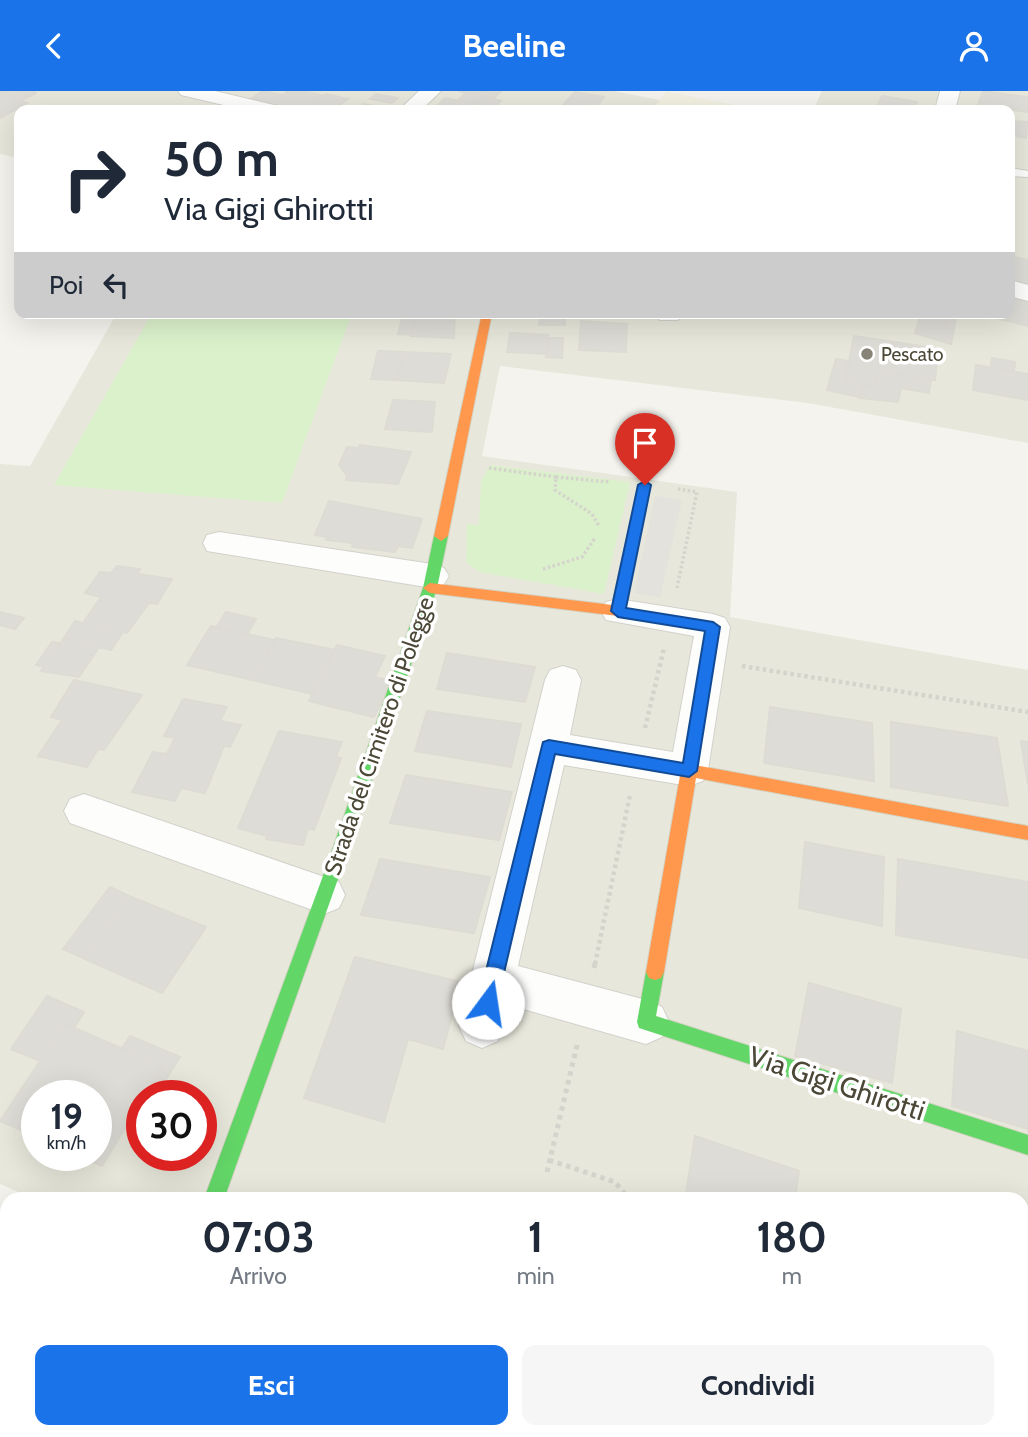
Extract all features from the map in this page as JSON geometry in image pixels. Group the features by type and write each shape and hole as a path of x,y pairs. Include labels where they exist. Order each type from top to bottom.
{"street":[{"path":"188,91 250,105"},
{"path":"415,105 430,91"},
{"name":"Strada del Cimitero di Polegge","path":"217,1192 324,895 431,582 486,319"},
{"path":"618,611 645,485"},
{"name":"Strada del Cimitero di Polegge","path":"219,543 431,582"},
{"path":"431,582 520,599 618,611 713,627 646,1022"},
{"path":"482,1025 563,680"},
{"path":"549,747 1028,833"},
{"name":"Strada del Cimitero di Polegge","path":"84,811 324,895"},
{"name":"Via Gigi Ghirotti","path":"493,980 646,1022 1028,1145"}],"lane":[{"path":"1015,173 1024,174"}],"path":[{"path":"454,463 556,477 645,485"},
{"path":"520,599 528,580 536,571 582,557 592,545 599,526 592,514 555,490 556,477"},
{"path":"547,1172 587,1006 637,762 697,492"},
{"path":"707,660 1028,712"},
{"path":"549,1160 615,1182 623,1192"}],"shaded area":[{"path":"0,91 613,91 660,100 667,92 732,105 14,105 14,157 0,154"},
{"path":"822,91 1028,91 1028,443 808,403 500,366 482,456 737,492 730,617 1028,670 1028,1192 18,1192 0,1184 0,464 30,466 114,319 1015,319 1015,105 815,105"},
{"path":"667,92 732,105 655,105"},
{"path":"655,496 682,500 660,598 634,593"}],"green space":[{"path":"149,319 350,319 282,503 54,485"},
{"path":"490,465 630,482 604,594 479,572 466,562 467,524 479,525 481,481"}],"building":[{"path":"0,91 35,91 36,93 20,101 27,103 14,105 14,110 0,118"},
{"path":"263,91 283,95 288,91 304,91 324,96 312,105 276,105 251,99"},
{"path":"458,91 501,91 494,98"},
{"path":"983,91 1028,97 1028,112 1015,110 1015,105 978,105"},
{"path":"467,92 483,96 474,104 457,101"},
{"path":"575,92 604,97 598,105 563,105"},
{"path":"326,94 348,99 340,105 312,105"},
{"path":"376,94 398,98 392,103 370,99"},
{"path":"483,96 501,101 497,105 474,105"},
{"path":"882,96 917,102 916,105 878,105"},
{"path":"445,98 475,105 438,105"},
{"path":"1015,121 1027,122 1026,138 1015,136"},
{"path":"1015,257 1028,260 1028,286 1015,282"},
{"path":"1015,299 1028,302 1028,315 1015,312"},
{"path":"1015,312 1028,315 1028,326 1000,319 1015,319"},
{"path":"402,319 415,319 411,335 398,334"},
{"path":"415,319 455,319 454,338 411,336"},
{"path":"540,319 565,319 565,325 539,325"},
{"path":"919,319 947,319 945,327 954,329 951,344 915,333"},
{"path":"947,319 956,319 954,329 945,327"},
{"path":"581,321 627,324 626,352 579,350"},
{"path":"510,333 549,335 546,354 507,352"},
{"path":"854,336 896,342 891,374 879,372 875,386 845,381"},
{"path":"548,338 563,338 562,358 546,357"},
{"path":"896,342 938,349 935,380 891,374"},
{"path":"378,351 404,352 396,380 371,379"},
{"path":"404,352 451,354 444,383 396,380"},
{"path":"992,358 1015,362 1014,372 991,368"},
{"path":"836,359 848,361 845,381 863,384 860,397 827,390"},
{"path":"976,365 1028,374 1028,400 973,390"},
{"path":"879,372 931,379 929,393 901,388 898,402 859,398 863,384 875,386"},
{"path":"393,400 435,402 432,432 385,429"},
{"path":"360,445 411,452 398,484 346,480 347,476 339,465 347,447 359,448"},
{"path":"329,501 422,519 412,548 398,546 395,552 352,547 353,543 326,540 328,537 315,535"},
{"path":"117,566 140,569 137,574 172,579 157,604 149,603 127,633 83,623 101,597 85,593 100,572 111,573"},
{"path":"0,612 24,618 15,629 0,625"},
{"path":"226,612 256,619 247,634 216,628"},
{"path":"75,621 123,632 111,650 64,638"},
{"path":"211,626 274,640 253,680 187,665"},
{"path":"64,638 99,647 79,677 41,671"},
{"path":"276,638 335,650 312,694 253,680"},
{"path":"52,642 60,643 44,667 36,665"},
{"path":"337,645 385,656 375,677 391,681 374,717 309,701"},
{"path":"447,653 535,667 525,702 437,689"},
{"path":"74,680 142,695 104,750 98,749 87,767 38,756 62,720 51,717"},
{"path":"183,699 227,707 220,721 241,725 230,747 224,746 205,793 181,788 175,801 132,792 153,752 167,754 175,738 164,736"},
{"path":"770,707 872,723 874,781 764,763"},
{"path":"427,711 521,724 511,767 415,751"},
{"path":"891,722 997,738 1008,806 891,787"},
{"path":"279,731 342,742 336,757 341,758 314,830 308,829 303,845 266,839 267,836 238,828"},
{"path":"1021,741 1028,742 1028,785"},
{"path":"406,775 512,792 499,840 390,823"},
{"path":"805,842 884,857 882,926 799,908"},
{"path":"380,859 490,877 474,933 361,915"},
{"path":"898,859 1028,882 1028,958 896,935"},
{"path":"110,887 129,896 83,958 63,949"},
{"path":"129,896 206,927 162,993 83,958"},
{"path":"355,957 461,982 443,1049 408,1039 384,1122 304,1098"},
{"path":"809,983 901,1009 892,1083 795,1056"},
{"path":"47,996 84,1012 74,1028 65,1024 40,1061 11,1049"},
{"path":"65,1024 163,1066 154,1080 126,1080 126,1127 112,1150 112,1080 27,1080"},
{"path":"957,1031 1028,1051 1028,1129 952,1106"},
{"path":"130,1036 180,1057 165,1080 154,1080 163,1066 122,1048"},
{"path":"21,1090 21,1130 0,1121"},
{"path":"695,1136 799,1171 796,1192 686,1192"}],"traffic: fast":[{"path":"217,1192 335,865 430,588 441,536"},
{"path":"655,972 646,1022 1028,1145"}],"traffic: slow":[{"path":"441,536 486,319"},
{"path":"430,588 618,611 645,485"},
{"path":"655,972 689,770 1028,833"}],"place":[{"name":"Pescato","path":"867,354"}],"route":[{"path":"488,1003 549,747 689,771 713,627 618,611 645,485"}]}
